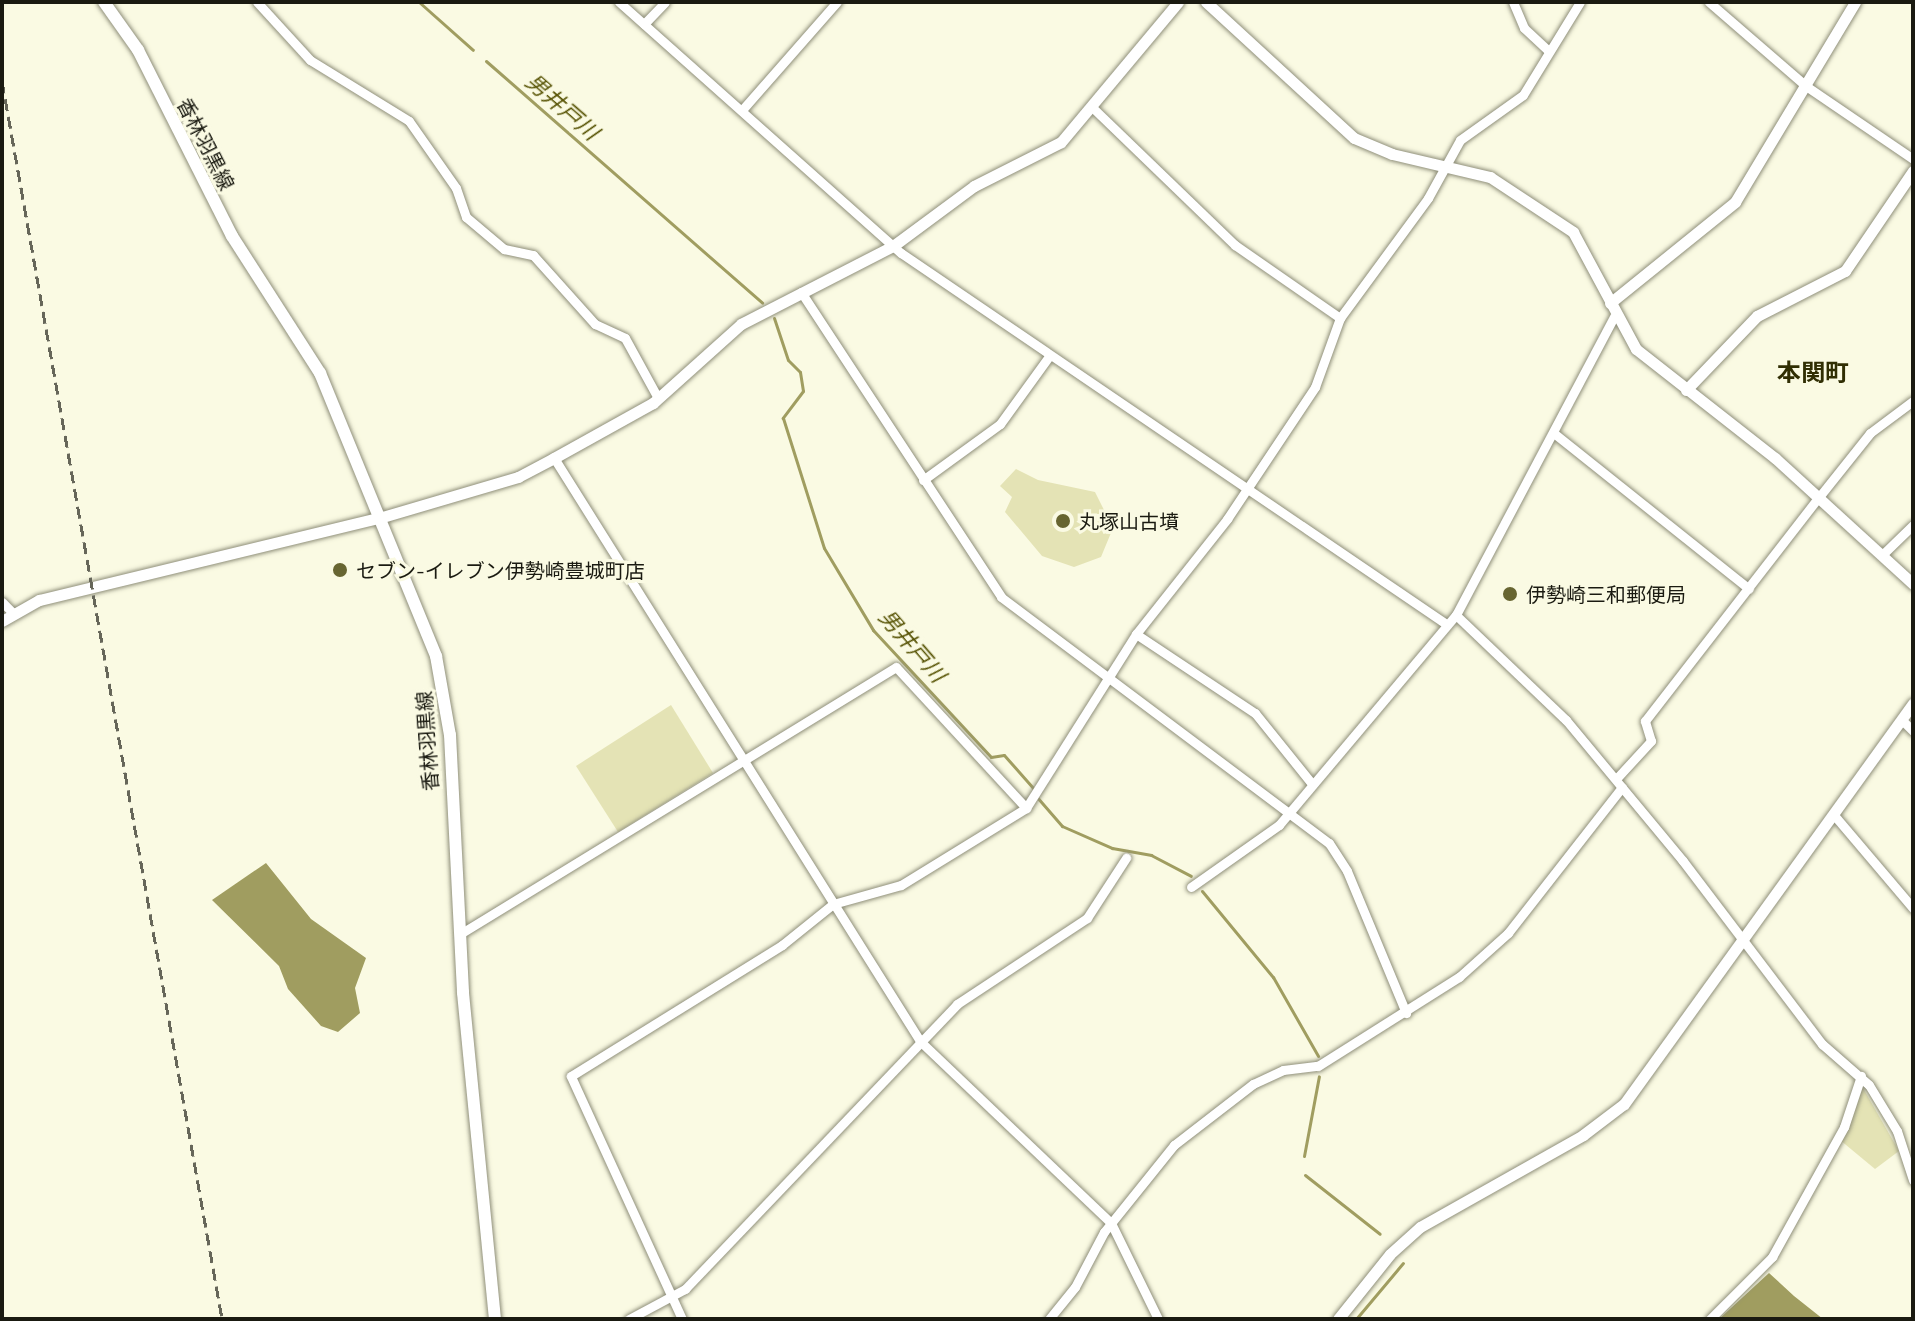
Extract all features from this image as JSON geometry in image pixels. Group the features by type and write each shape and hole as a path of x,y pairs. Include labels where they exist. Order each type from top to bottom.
{"main road":[{"name":"香林羽黒線","path":"104,2 138,50 224,223 320,373 445,689 460,934 495,1319"}],"street":[{"path":"257,2 310,60 409,121 456,188 466,217 504,249 533,255 595,324 625,338 658,398"},
{"path":"619,2 893,246 1446,624"},
{"path":"644,24 665,2"},
{"path":"742,110 836,2"},
{"path":"2,621 39,600 379,518 518,477 658,398 730,331 893,246 974,186 1061,142 1094,109 1178,2"},
{"path":"1206,2 1354,138 1490,177 1573,232 1614,316 1636,349 1819,497 1913,584"},
{"path":"1513,2 1524,28 1548,50"},
{"path":"682,1319 675,1297 603,1157 571,1076 782,945 833,904 901,885 1026,808 1136,634 1247,489 1315,387 1340,318 1428,198 1443,166 1467,132 1523,95 1580,2"},
{"path":"1709,2 1806,86 1913,159"},
{"path":"1610,303 1735,202 1855,2"},
{"path":"1094,109 1235,245 1340,318"},
{"path":"1686,390 1757,316 1845,271 1913,171"},
{"path":"801,292 1001,597 1329,843 1343,863 1406,1013"},
{"path":"1191,887 1288,815 1312,784 1388,703 1446,624 1456,615 1555,434 1614,316"},
{"path":"923,480 1000,424 1050,355"},
{"path":"1049,1319 1111,1223 1174,1145 1237,1094 1283,1070 1318,1066 1406,1013 1495,947 1651,741 1645,721 1870,433 1913,401"},
{"path":"1555,434 1749,589"},
{"path":"554,458 741,762 920,1041 1111,1223 1158,1319"},
{"path":"1882,555 1913,525"},
{"path":"2,602 13,613"},
{"path":"1456,615 1566,720 1619,783 1822,1044 1861,1076 1897,1131 1913,1180"},
{"path":"1136,634 1255,713 1312,784"},
{"path":"460,934 896,667 1026,808"},
{"path":"1338,1319 1390,1254 1420,1227 1620,1107 1913,703"},
{"path":"1902,720 1913,731"},
{"path":"1834,815 1913,908"},
{"path":"629,1319 675,1297 920,1041 967,996 1087,918 1126,858"},
{"path":"1710,1319 1772,1257 1844,1127 1861,1076"}],"green space":[{"name":"丸塚山古墳","path":"1016,469 1038,480 1095,492 1113,528 1101,557 1074,567 1042,556 1005,512 1012,497 1000,486"},
{"path":"671,705 713,773 618,832 576,766"},
{"path":"1863,1088 1899,1151 1875,1169 1840,1140"}],"shaded area":[{"path":"266,863 311,919 366,958 355,988 360,1013 338,1032 321,1026 288,989 279,966 212,900"},
{"path":"1769,1273 1794,1296 1823,1319 1719,1319"}],"waterway":[{"name":"男井戸川","path":"419,2 473,50"},
{"name":"男井戸川","path":"486,61 762,303"},
{"name":"男井戸川","path":"774,318 788,360 800,372 803,391 783,418 824,548 873,630 991,757 1004,755 1034,789"},
{"path":"1036,796 1062,826 1112,848 1151,855 1191,876"},
{"name":"男井戸川","path":"1202,891 1273,977 1318,1056"},
{"name":"男井戸川","path":"1304,1156 1319,1076"},
{"name":"男井戸川","path":"1305,1175 1380,1234"},
{"name":"男井戸川","path":"1356,1319 1403,1263"}],"railway":[{"path":"2,81 222,1319"}],"place":[{"name":"丸塚山古墳","path":"1063,521"},
{"name":"セブン-イレブン伊勢崎豊城町店","path":"340,570"},
{"name":"伊勢崎三和郵便局","path":"1510,594"}],"district":[{"name":"本関町","path":"1813,373"}]}
